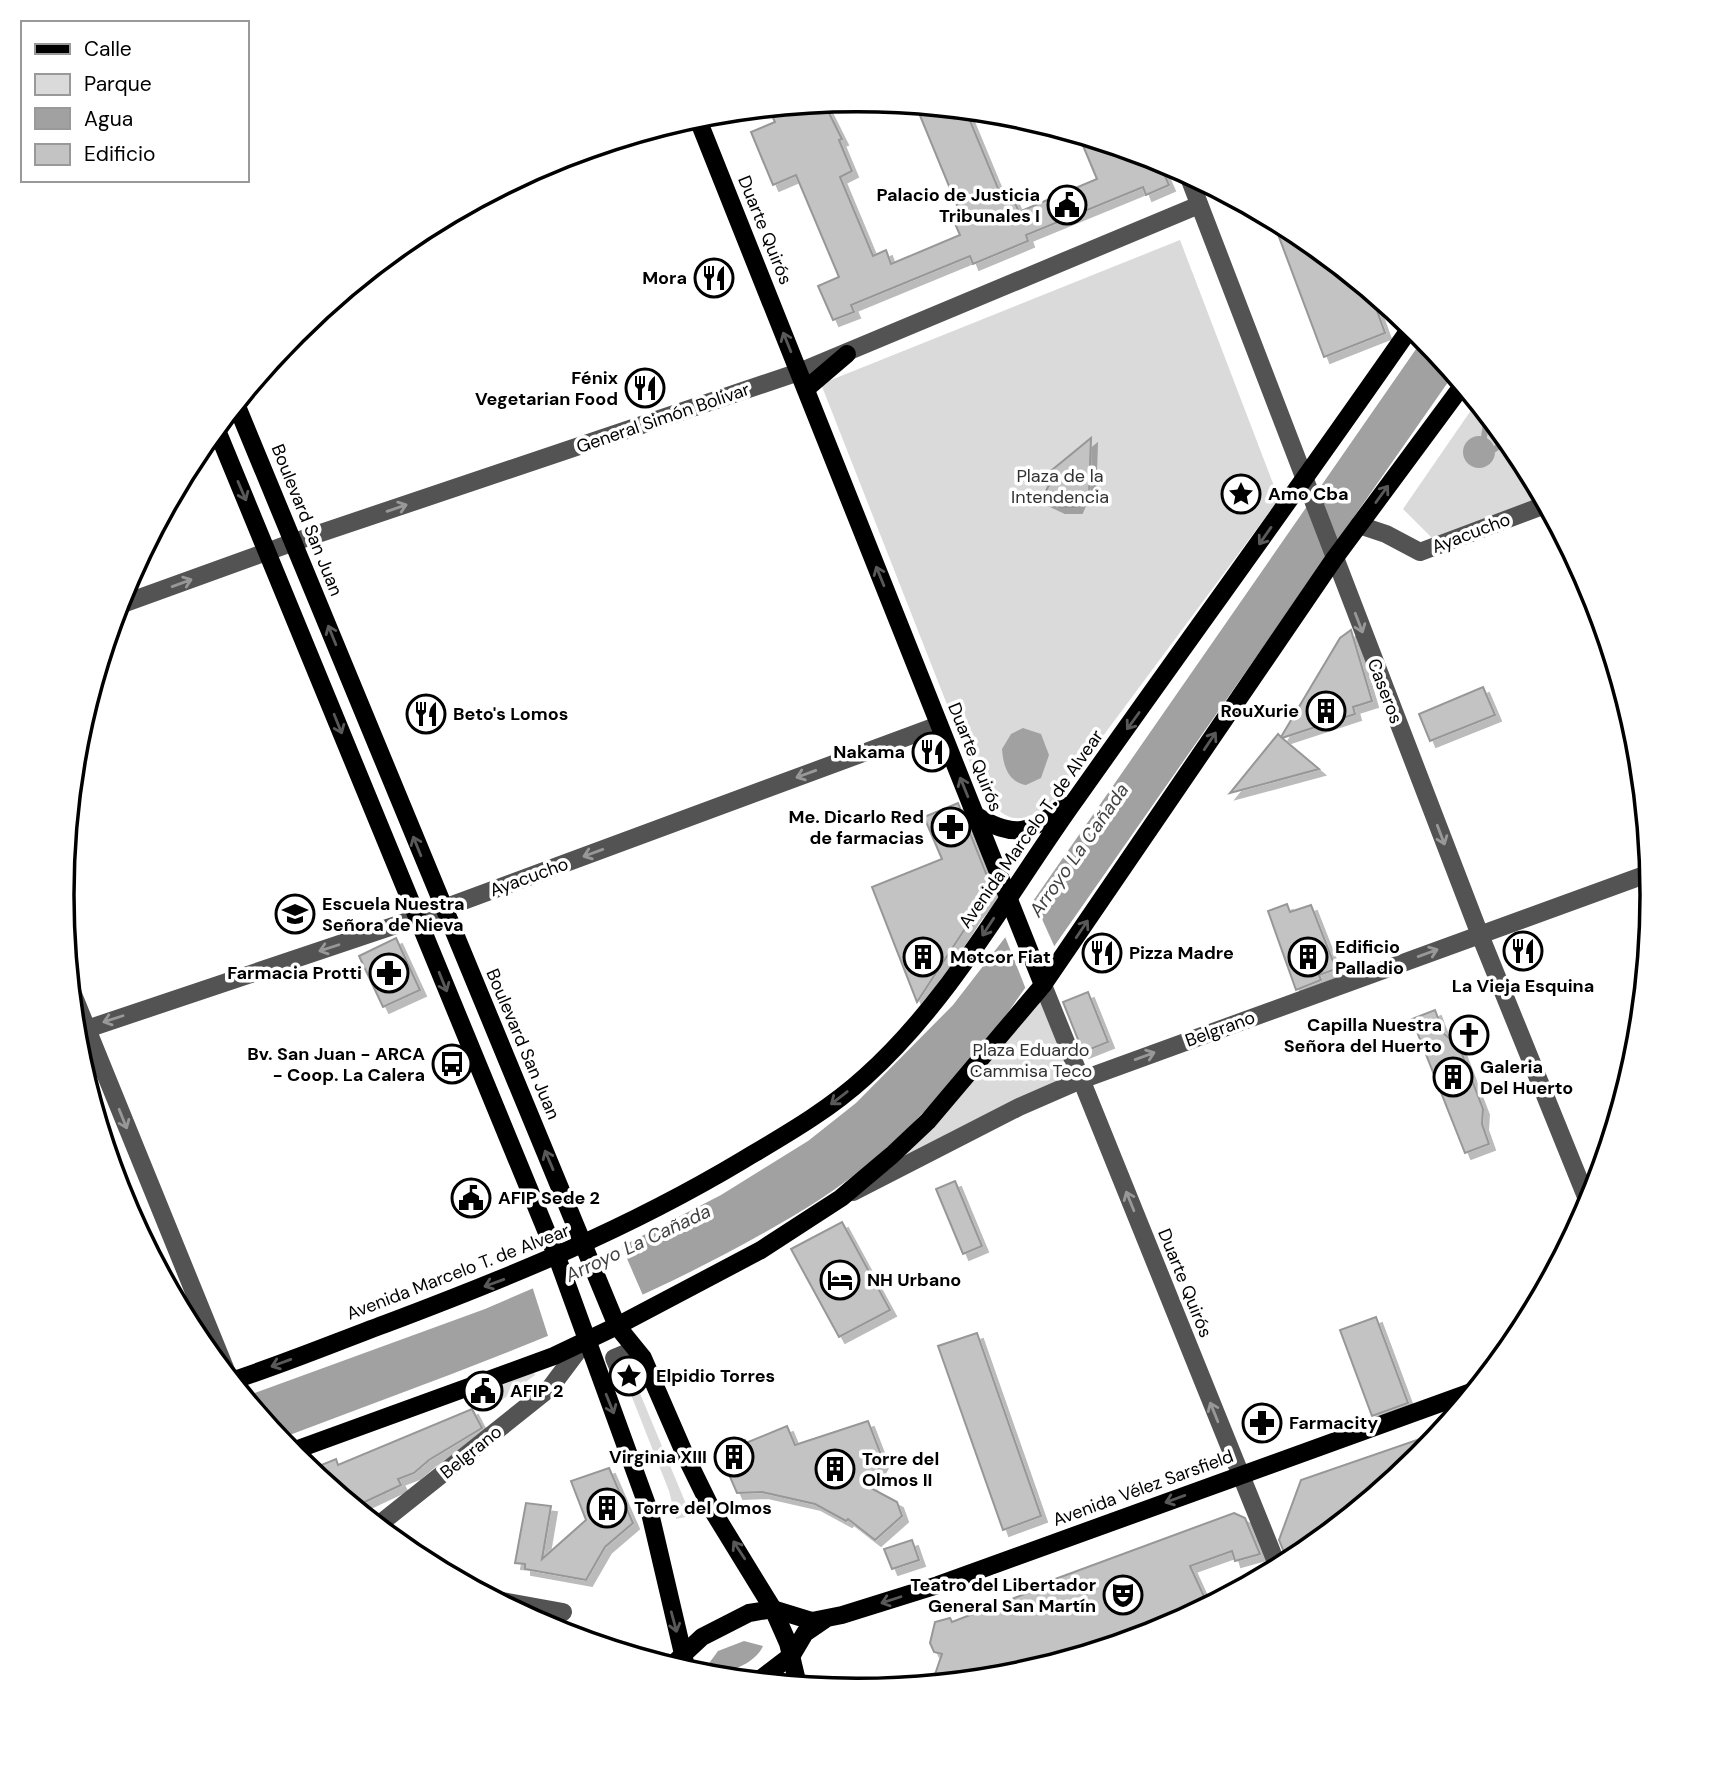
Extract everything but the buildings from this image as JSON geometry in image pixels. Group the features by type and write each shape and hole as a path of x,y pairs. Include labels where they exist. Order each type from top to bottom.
{"main road":[{"name":"Duarte Quirós","path":"702,129 1043,985"},
{"name":"Avenida Marcelo T. de Alvear","path":"238,1376 585,1245 671,1203 815,1115 864,1078 934,1001 1404,337"},
{"path":"802,381 847,354"},
{"path":"302,1448 554,1356 617,1326 761,1250 841,1198 928,1121 1043,985 1334,559 1457,393"},
{"name":"Boulevard San Juan","path":"240,413 617,1326 643,1358 685,1457 711,1508 773,1609 792,1654 797,1676"},
{"path":"220,439 557,1257 650,1513 680,1658"},
{"path":"975,815 998,829 1012,832 1029,829 1050,818 1078,795"},
{"name":"Avenida Vélez Sarsfield","path":"768,1673 792,1654 805,1633 825,1620 938,1585 1457,1397"},
{"path":"685,1659 702,1637 726,1622 773,1609"},
{"name":"Avenida Vélez Sarsfield","path":"773,1609 797,1619 825,1620"}],"street":[{"name":"Caseros","path":"1193,189 1480,935 1583,1188"},
{"path":"847,354 1199,205"},
{"name":"General Simón Bolivar","path":"131,601 294,542 802,381"},
{"name":"Ayacucho","path":"1359,525 1386,534 1420,552 1537,508"},
{"name":"Ayacucho","path":"85,1029 443,909 939,725"},
{"name":"Belgrano","path":"841,1198 1019,1107 1081,1080 1639,877"},
{"name":"Duarte Quirós","path":"1043,985 1274,1558"},
{"path":"89,1050 216,1346"},
{"name":"Belgrano","path":"384,1520 550,1388 586,1340"},
{"path":"527,1606 563,1612"}],"green space":[{"name":"Plaza de la Intendencia","path":"1180,240 1279,499 1060,794 1030,816 1008,816 998,810 989,799 972,768 821,384"},
{"path":"1471,410 1508,460 1533,501 1435,541 1403,509"},
{"name":"Plaza Eduardo Cammisa Teco","path":"1043,985 1081,1080 841,1198 892,1155"},
{"path":"533,1371 535,1375 498,1403 492,1386"},
{"path":"630,1376 634,1379 691,1516 676,1519 669,1491 626,1382"}],"water":[{"name":"Arroyo La Cañada","path":"1416,349 1448,382 1009,1011 962,1070 893,1142 822,1198 766,1232 618,1306 506,1353 290,1435 253,1394 485,1309 578,1269 721,1195 808,1141 856,1103 953,1005 1031,904"},
{"path":"1479,436 1491,440 1495,452 1491,464 1479,468 1467,464 1463,452 1467,440"},
{"path":"1023,728 1041,734 1049,755 1041,778 1026,785 1011,777 1002,749 1011,734"},
{"path":"744,1641 763,1646 753,1658 734,1668 709,1664 718,1651"}],"pier":[{"path":"1032,897 1056,950 1027,992 1004,934"},
{"path":"621,1245 645,1300 549,1339 532,1286"}],"waterway":[{"path":"1484,437 1485,429"},
{"path":"1495,449 1498,446"}],"place":[{"name":"Palacio de Justicia Tribunales I","path":"1067,205"},
{"name":"Mora","path":"714,278"},
{"name":"Fénix Vegetarian Food","path":"645,388"},
{"name":"Amo Cba","path":"1241,494"},
{"name":"RouXurie","path":"1326,711"},
{"name":"Beto's Lomos","path":"426,714"},
{"name":"Nakama","path":"932,752"},
{"name":"Me. Dicarlo Red de farmacias","path":"951,827"},
{"name":"Escuela Nuestra Señora de Nieva","path":"295,914"},
{"name":"La Vieja Esquina","path":"1523,951"},
{"name":"Pizza Madre","path":"1102,953"},
{"name":"Motcor Fiat","path":"923,957"},
{"name":"Edificio Palladio","path":"1308,957"},
{"name":"Farmacia Protti","path":"389,973"},
{"name":"Capilla Nuestra Señora del Huerto","path":"1469,1035"},
{"name":"Bv. San Juan - ARCA - Coop. La Calera","path":"452,1064"},
{"name":"Galeria Del Huerto","path":"1453,1077"},
{"name":"AFIP Sede 2","path":"471,1198"},
{"name":"NH Urbano","path":"840,1280"},
{"name":"Elpidio Torres","path":"629,1376"},
{"name":"AFIP 2","path":"483,1391"},
{"name":"Farmacity","path":"1262,1423"},
{"name":"Virginia XIII","path":"734,1457"},
{"name":"Torre del Olmos II","path":"835,1469"},
{"name":"Torre del Olmos","path":"607,1508"},
{"name":"Teatro del Libertador General San Martín","path":"1123,1595"}]}
